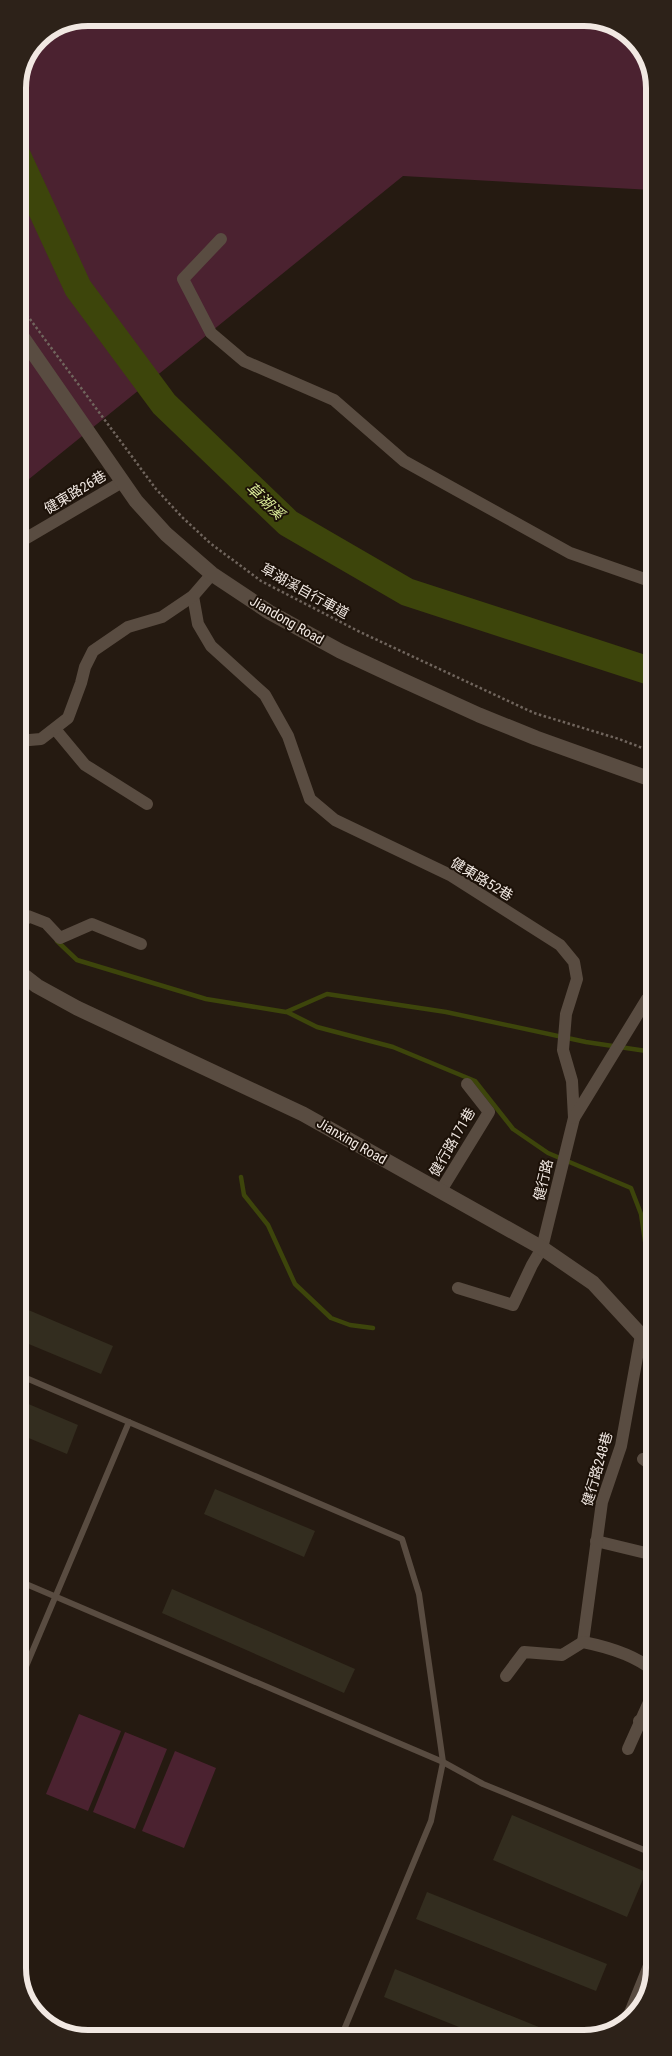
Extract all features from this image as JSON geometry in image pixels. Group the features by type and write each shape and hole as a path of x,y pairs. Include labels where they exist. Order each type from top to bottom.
{"street":[{"path":"221,239 183,278 211,333 244,361 334,400 404,461 570,553 646,580"},
{"name":"Jiandong Road","path":"26,343 122,482 166,534 212,574 277,616 340,650 409,683 479,715 536,738 646,777"},
{"name":"健東路26巷","path":"26,538 122,482"},
{"path":"26,740 42,738 68,718 85,667 93,651 128,628 162,617 193,596 212,574"},
{"name":"健東路52巷","path":"193,596 198,624 211,646 265,695 288,736 310,799 335,820 450,876 560,945 574,962 577,979 566,1014 563,1050 572,1081 574,1118"},
{"path":"55,729 85,765 147,804"},
{"path":"26,918 28,916 46,923 60,938 92,924 141,944"},
{"name":"Jianxing Road","path":"26,977 65,1002 303,1114 542,1248 594,1283 646,1343"},
{"path":"574,1118 646,1001"},
{"name":"健行路171巷","path":"440,1192 489,1112 467,1084"},
{"name":"健行路","path":"458,1288 513,1305 542,1248 574,1118"},
{"name":"健行路248巷","path":"583,1642 602,1502 621,1446 641,1336"},
{"path":"596,1541 646,1553"},
{"path":"506,1676 524,1652 562,1655 583,1642 608,1647 646,1665"},
{"path":"628,1749 646,1708"},
{"path":"639,1722 646,1725"}],"lane":[{"path":"26,1378 402,1539 419,1594 443,1762 431,1821 344,2030"},
{"path":"26,1669 129,1422"},
{"path":"26,1584 443,1762 483,1784 646,1851"},
{"path":"627,2013 646,1965"}],"path":[{"name":"草湖溪自行車道","path":"26,314 156,489 210,543 261,581 360,632 534,713 646,749"}],"shaded area":[{"path":"88,26 588,26 604,30 622,39 630,47 641,64 646,88 646,190 403,176 26,482 26,88 31,64 44,44 64,31"},
{"path":"79,1714 121,1731 88,1811 46,1794"},
{"path":"125,1732 167,1749 135,1829 93,1812"},
{"path":"175,1751 216,1768 184,1848 142,1831"}],"building":[{"path":"26,1309 113,1346 101,1374 26,1343"},
{"path":"26,1403 78,1425 67,1454 26,1437"},
{"path":"215,1489 315,1531 304,1557 204,1514"},
{"path":"172,1589 355,1669 344,1693 162,1613"},
{"path":"512,1815 646,1872 627,1917 493,1860"},
{"path":"427,1892 607,1964 596,1991 416,1919"},
{"path":"395,1969 546,2030 466,2030 384,1997"}],"waterway":[{"name":"草湖溪","path":"26,175 78,288 164,404 288,523 407,592 646,670"},
{"path":"57,941 77,960 206,999 286,1012 327,994 446,1012 586,1042 646,1051"},
{"path":"287,1012 317,1027 393,1047 475,1081 513,1129 548,1153 631,1188 641,1214 646,1244"},
{"path":"241,1177 244,1195 268,1225 295,1284 331,1318 350,1325 373,1328"}]}
